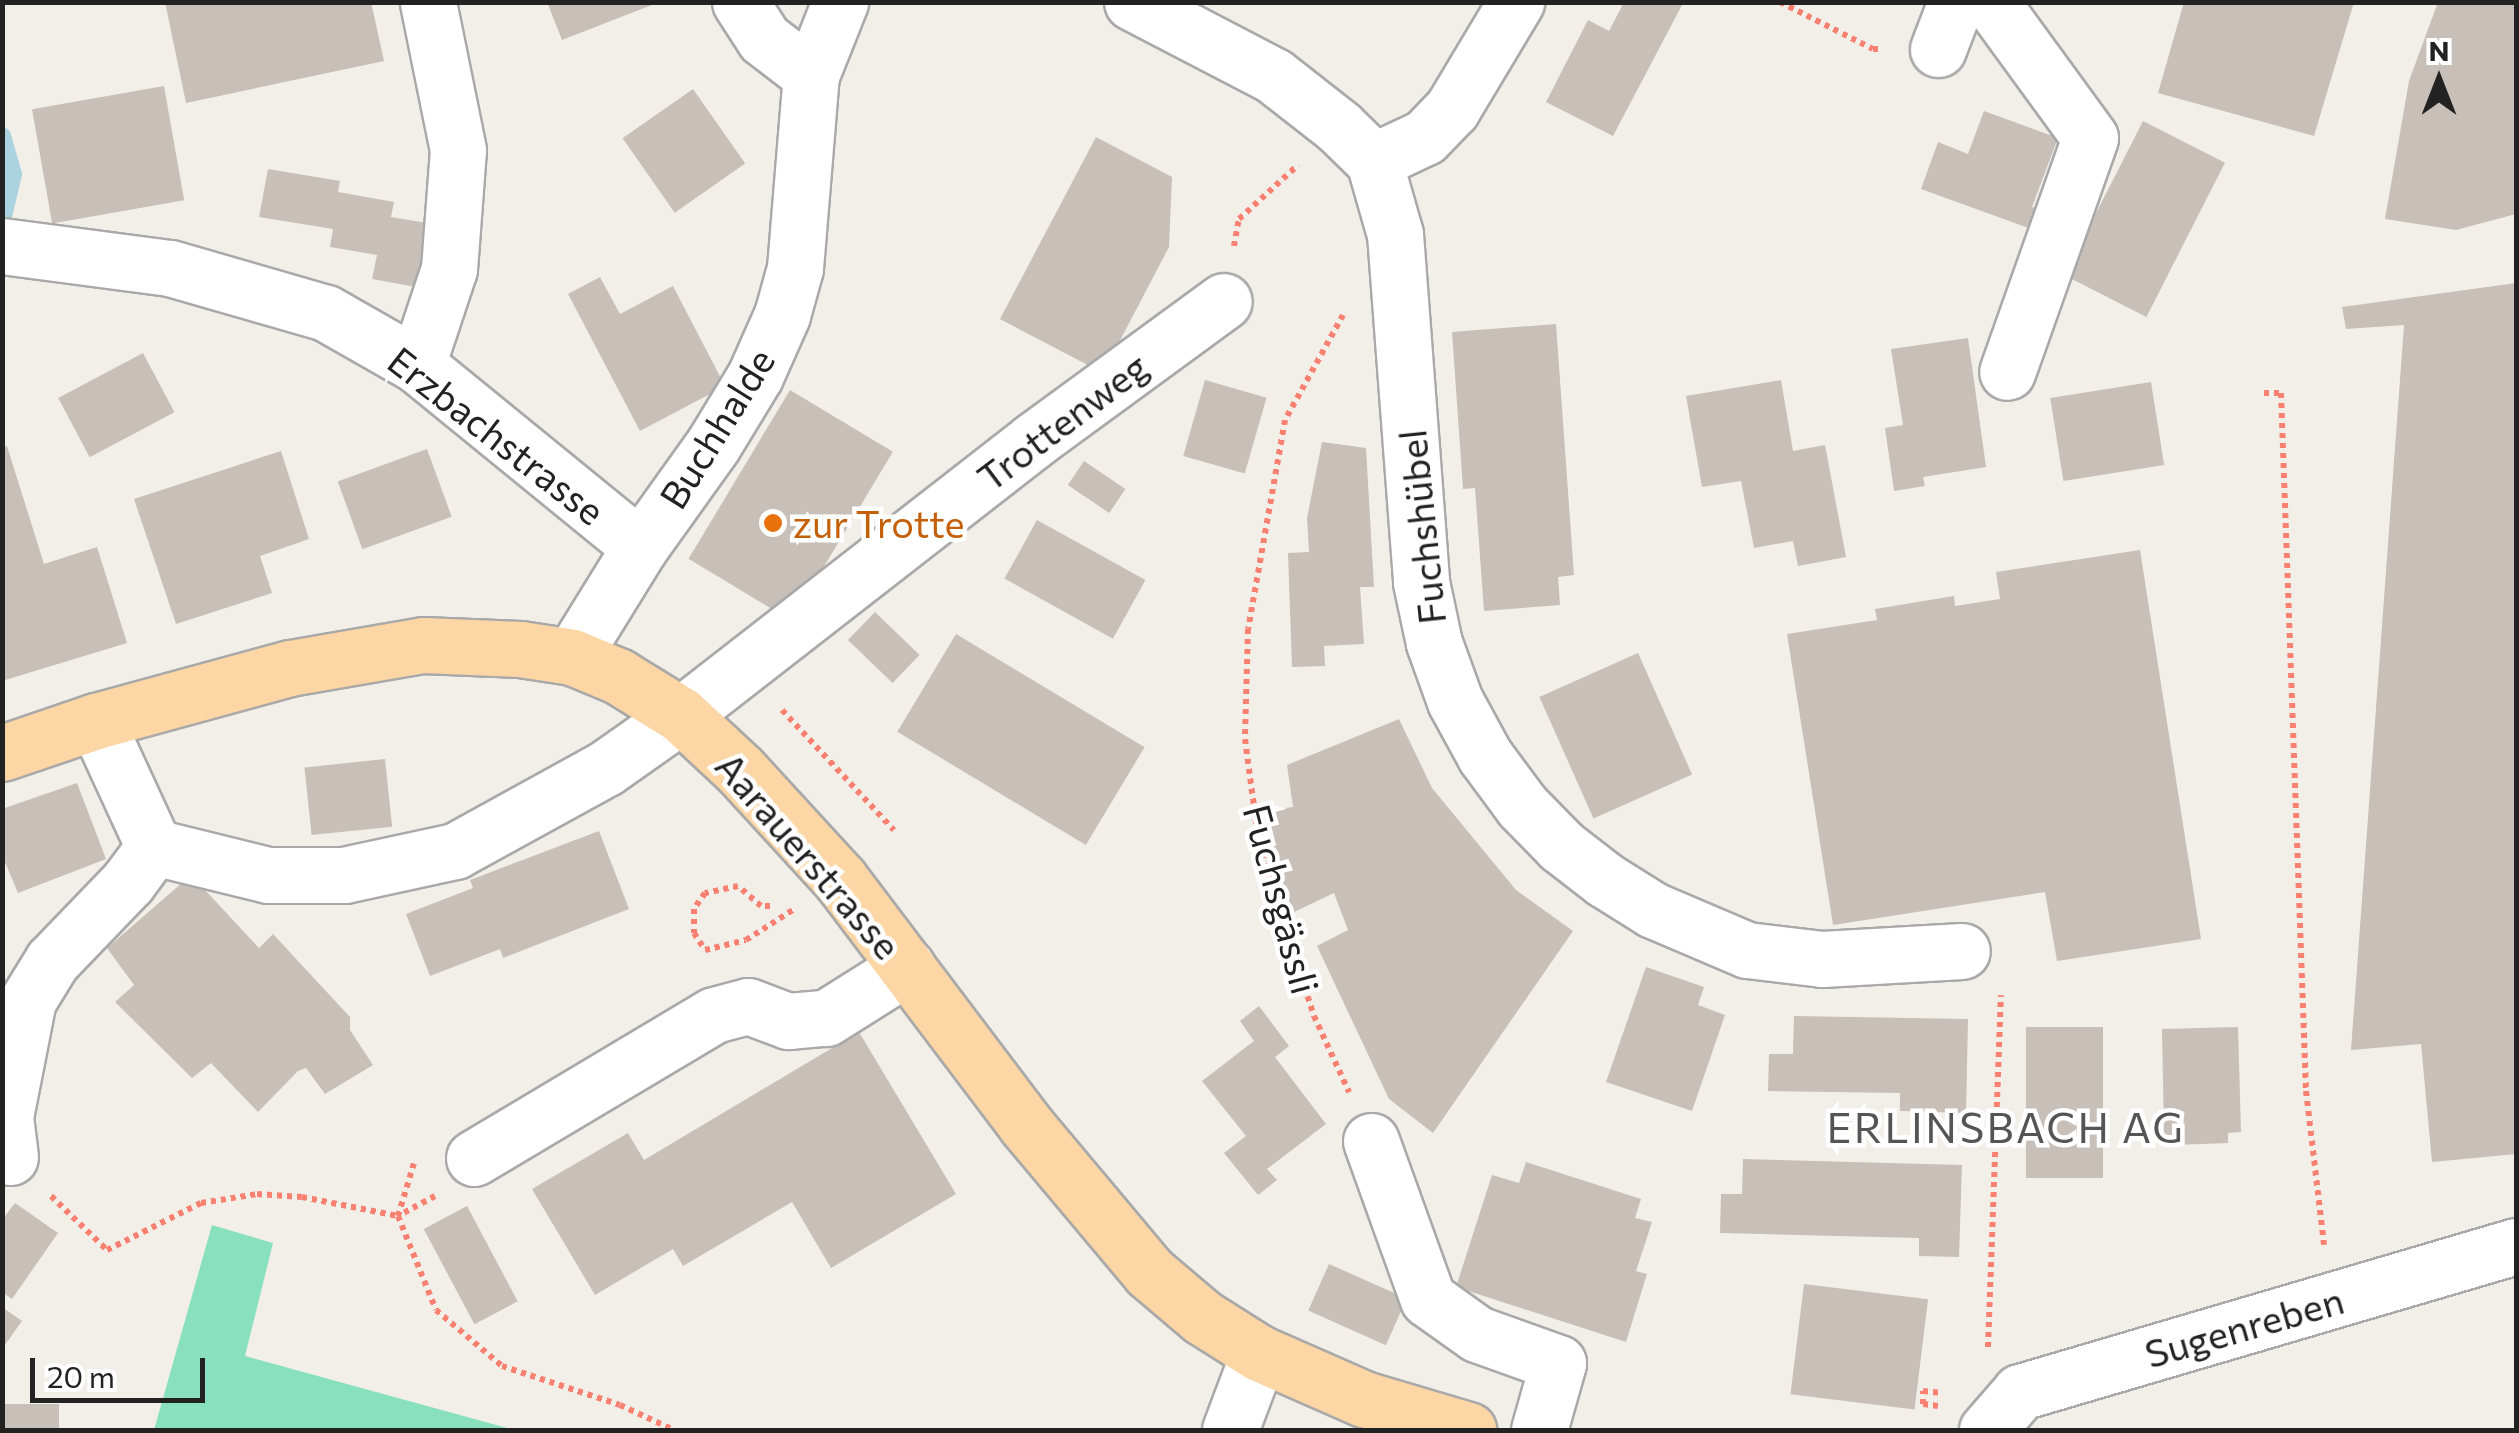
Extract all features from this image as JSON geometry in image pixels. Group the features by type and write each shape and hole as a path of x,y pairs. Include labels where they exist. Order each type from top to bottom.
{"main road":[{"name":"Aarauerstrasse","path":"2,753 96,721 290,668 423,645 469,644 572,658 618,676 681,715 740,770 840,880 1024,1124 1149,1272 1202,1317 1260,1354 1364,1400 1468,1430"}],"street":[{"path":"417,365 449,270 458,150 428,2"},
{"path":"740,2 764,39 812,75"},
{"name":"Buchhalde","path":"572,658 640,547 721,432 755,376 782,315 795,268 812,75 840,2"},
{"path":"1132,2 1274,76 1356,144 1425,138 1452,109 1516,2"},
{"path":"1990,2 2090,138 2007,372"},
{"name":"Fuchshübel","path":"1356,144 1395,234 1421,582 1434,643 1455,702 1504,781 1562,846 1605,880 1653,910 1747,950 1822,958 1962,951"},
{"name":"Erzbachstrasse","path":"22,249 170,268 326,314 417,365 640,547"},
{"name":"Trottenweg","path":"154,847 268,876 344,876 455,851 606,768 681,715 1034,440 1224,301"},
{"path":"10,1157 5,1117 28,1000 52,962 154,847 96,721"},
{"path":"474,1158 714,1015 748,1006 788,1021 826,1018 907,967"},
{"path":"1371,1141 1428,1299 1477,1334 1558,1363 1539,1430"},
{"name":"Sugenreben","path":"1998,1395 2516,1246"},
{"path":"1230,1430 1260,1354"}],"path":[{"path":"1780,2 1874,50 1947,26"},
{"path":"1224,301 1239,218 1356,144"},
{"name":"Fuchsgässli","path":"1347,308 1286,420 1248,629 1245,738 1259,844 1314,1016 1371,1141"},
{"path":"2264,392 2281,392 2306,1090 2331,1301"},
{"path":"744,668 894,830"},
{"path":"691,960 704,950 746,940 840,880"},
{"path":"704,950 692,920 704,893 738,886 761,906 770,906"},
{"path":"1962,951 1976,976 2002,976 1998,1395"},
{"path":"419,1150 398,1216 436,1310 502,1366 620,1405 674,1430"},
{"path":"10,1157 107,1250 201,1203 256,1194 302,1197 398,1216 457,1184 474,1158"},
{"path":"1944,1394 1923,1390 1923,1404 1950,1407 1980,1384 1998,1395"}],"green space":[{"path":"212,1225 273,1243 245,1356 515,1430 154,1430"}],"building":[{"path":"165,2 371,2 384,61 186,103"},
{"path":"547,2 657,2 657,3 562,40"},
{"path":"1624,2 1682,5 1613,136 1546,102 1588,20 1609,31"},
{"path":"2184,2 2354,2 2314,136 2158,93"},
{"path":"2438,2 2516,2 2516,214 2456,230 2385,219 2409,81"},
{"path":"164,86 184,200 52,224 32,109"},
{"path":"693,89 745,164 675,213 623,138"},
{"path":"1984,111 2058,138 2032,207 2041,210 2034,230 1921,189 1938,142 1968,154"},
{"path":"2143,121 2225,163 2146,317 2064,275"},
{"path":"1096,137 1172,177 1169,247 1103,373 1000,319"},
{"path":"268,169 340,181 338,192 394,202 391,217 439,225 427,289 372,279 377,255 330,247 333,229 259,217"},
{"path":"600,277 620,314 673,286 725,386 640,431 568,294"},
{"path":"2516,283 2516,1154 2432,1162 2421,1044 2351,1050 2404,325 2346,329 2342,307"},
{"path":"1556,324 1574,575 1558,577 1560,605 1484,611 1475,488 1463,489 1452,332"},
{"path":"1968,338 1986,467 1923,477 1925,486 1894,491 1885,428 1903,425 1891,349"},
{"path":"143,353 174,412 90,457 58,398"},
{"path":"1205,380 1267,398 1245,474 1183,456"},
{"path":"1781,380 1793,451 1825,445 1846,557 1798,566 1793,541 1754,548 1741,481 1702,487 1686,396"},
{"path":"2151,382 2164,465 2063,481 2050,398"},
{"path":"790,390 893,452 791,621 689,559"},
{"path":"1322,442 1366,448 1374,587 1360,587 1364,644 1324,646 1325,666 1292,667 1288,553 1309,552 1307,518"},
{"path":"7,446 44,564 97,547 127,643 2,681 2,448"},
{"path":"427,449 452,517 362,549 338,481"},
{"path":"281,451 309,539 260,556 272,593 176,624 134,499"},
{"path":"1084,461 1125,489 1109,513 1068,485"},
{"path":"1037,520 1145,580 1113,639 1005,579"},
{"path":"2140,550 2201,939 2057,961 2045,892 1833,925 1787,634 1877,620 1875,609 1954,596 1955,606 2000,599 1996,572"},
{"path":"875,612 920,655 893,683 848,640"},
{"path":"956,634 1145,747 1086,845 897,732"},
{"path":"1638,653 1692,775 1593,818 1539,697"},
{"path":"1399,719 1432,788 1516,890 1573,931 1433,1133 1389,1099 1317,946 1348,930 1334,893 1292,913 1267,840 1263,811 1293,807 1287,765"},
{"path":"385,759 392,827 312,835 304,767"},
{"path":"77,783 106,859 18,893 2,855 2,809"},
{"path":"599,831 629,909 503,958 500,949 430,976 406,914 473,888 470,880"},
{"path":"191,875 259,948 273,934 350,1017 350,1030 373,1065 325,1094 306,1068 298,1071 258,1112 211,1063 192,1078 115,1002 134,985 107,948"},
{"path":"1646,967 1704,987 1698,1005 1725,1015 1692,1111 1606,1082"},
{"path":"1259,1006 1289,1046 1275,1057 1326,1124 1267,1169 1277,1180 1258,1195 1224,1153 1246,1136 1202,1081 1254,1041 1240,1021"},
{"path":"1794,1016 1968,1019 1966,1113 1900,1111 1900,1093 1768,1091 1769,1054 1793,1054"},
{"path":"2026,1027 2103,1027 2103,1178 2026,1178"},
{"path":"2238,1027 2241,1132 2228,1133 2228,1143 2175,1145 2175,1135 2164,1135 2162,1029"},
{"path":"859,1032 956,1194 831,1268 792,1202 683,1266 673,1249 595,1295 532,1189 628,1133 644,1160"},
{"path":"1743,1159 1962,1165 1959,1257 1919,1256 1919,1238 1720,1233 1721,1194 1742,1194"},
{"path":"1526,1162 1641,1199 1635,1218 1652,1222 1636,1271 1647,1274 1626,1342 1456,1287 1492,1175 1519,1183"},
{"path":"15,1203 58,1233 12,1299 2,1292 2,1220"},
{"path":"467,1206 518,1301 474,1324 424,1229"},
{"path":"1329,1264 1407,1299 1386,1345 1308,1311"},
{"path":"1804,1284 1928,1299 1915,1409 1790,1394"},
{"path":"2,1307 22,1321 2,1349"},
{"path":"2,1404 59,1404 59,1430 2,1430"}],"waterway":[{"path":"2,136 13,174 2,221"}],"place":[{"name":"zur Trotte","path":"773,523"}],"district":[{"name":"ERLINSBACH AG","path":"2006,1126"}]}
